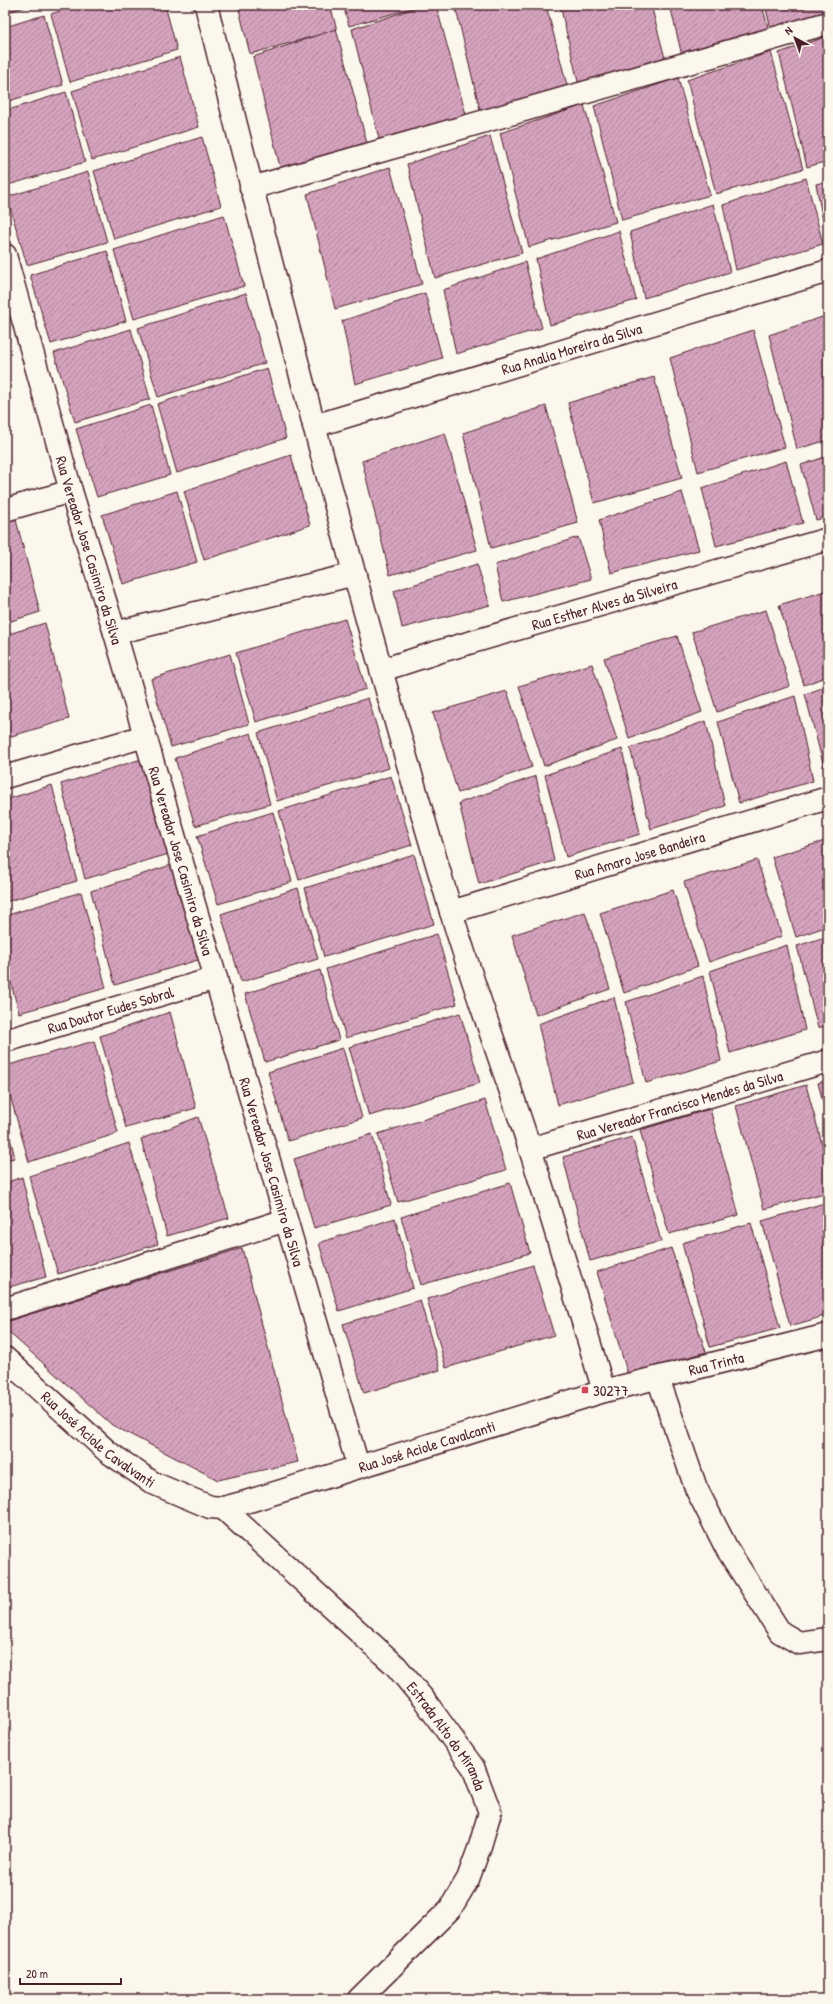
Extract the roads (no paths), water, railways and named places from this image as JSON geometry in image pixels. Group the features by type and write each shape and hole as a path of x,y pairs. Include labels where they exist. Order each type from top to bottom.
{"street":[{"path":"206,5 251,188 314,426 451,912 530,1149 604,1391"},
{"path":"251,188 828,23"},
{"name":"Rua Vereador Jose Casimiro da Silva","path":"5,255 72,491 115,633 358,1466"},
{"name":"Rua Analia Moreira da Silva","path":"314,426 828,271"},
{"path":"5,510 72,491"},
{"name":"Rua Esther Alves da Silveira","path":"382,670 441,650 828,539"},
{"path":"115,633 355,574"},
{"path":"5,777 145,736"},
{"name":"Rua Amaro Jose Bandeira","path":"451,912 828,798"},
{"name":"Rua Doutor Eudes Sobral","path":"5,1041 216,978"},
{"name":"Rua Vereador Francisco Mendes da Silva","path":"530,1149 828,1061"},
{"path":"5,1309 286,1220"},
{"name":"Rua Trinta","path":"604,1391 828,1336"},
{"name":"Rua José Aciole Cavalvanti","path":"5,1358 108,1452 153,1483 213,1506"},
{"path":"658,1378 696,1488 728,1549 780,1632 789,1639 799,1643 828,1639"},
{"name":"Rua José Aciole Cavalcanti","path":"213,1506 249,1501 604,1391"},
{"name":"Estrada Alto do Miranda","path":"213,1506 396,1666 425,1702 473,1767 490,1812 468,1879 450,1909 360,1999"}],"place":[{"name":"30277","path":"585,1390"}]}
